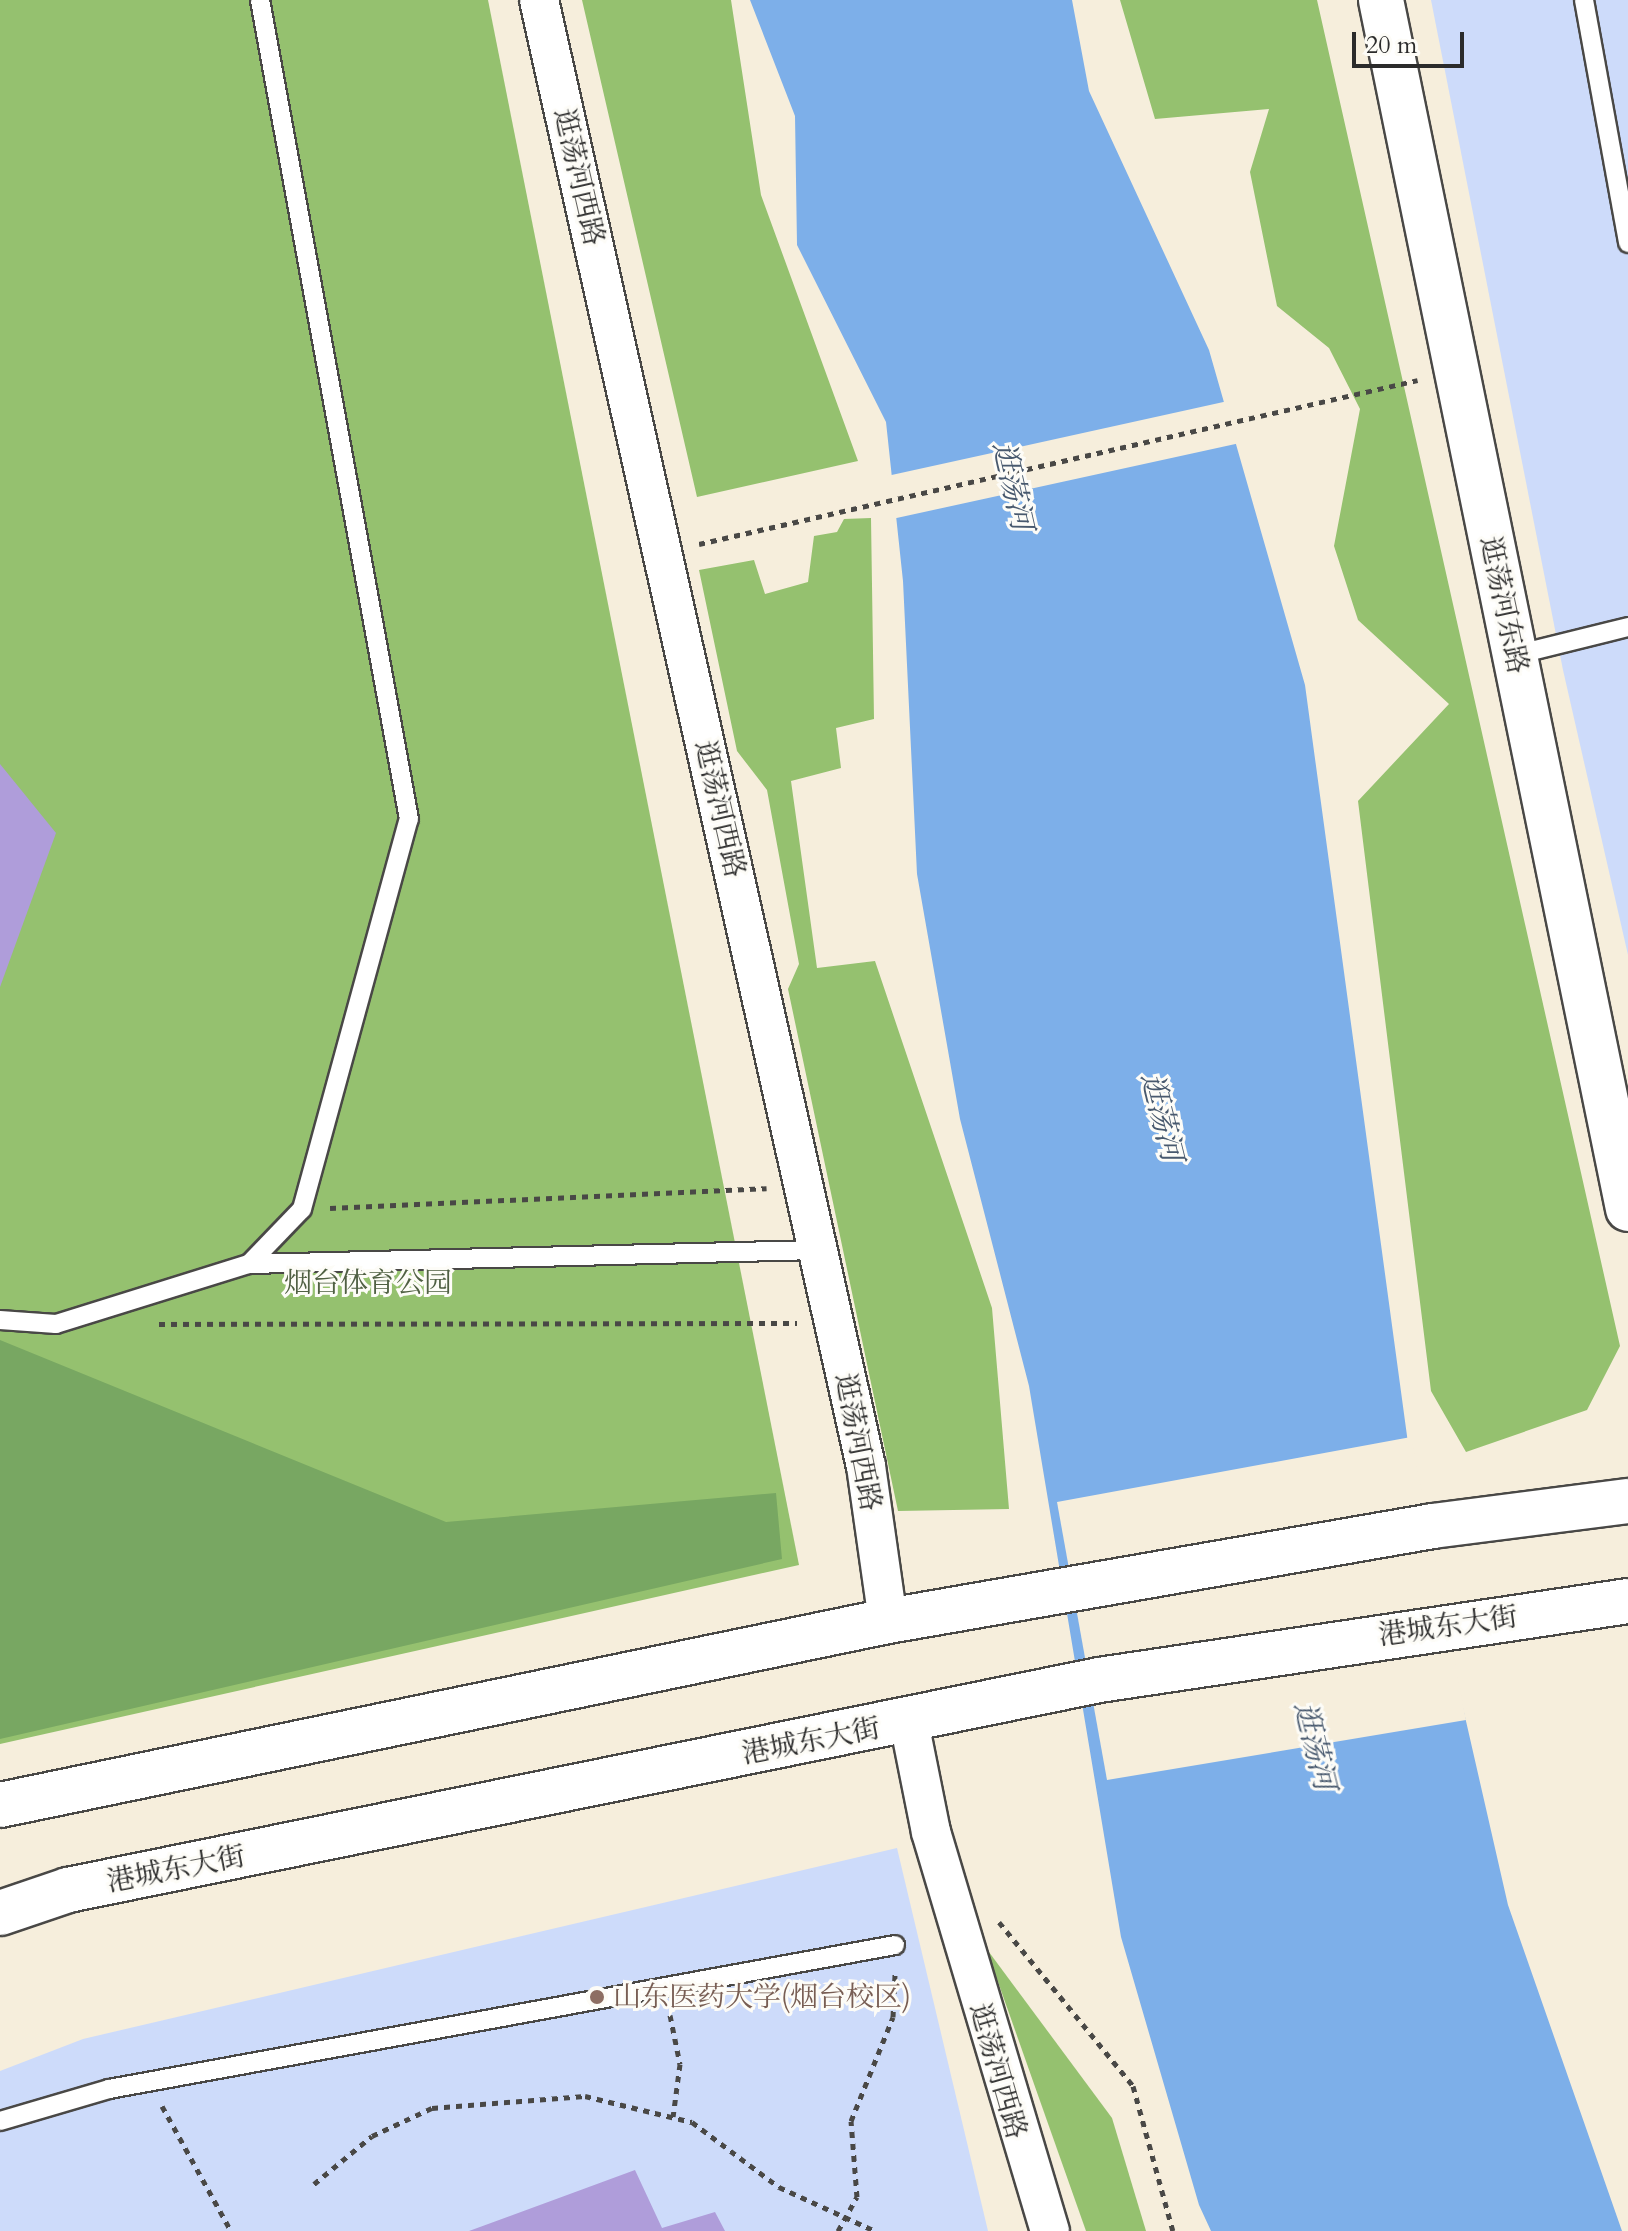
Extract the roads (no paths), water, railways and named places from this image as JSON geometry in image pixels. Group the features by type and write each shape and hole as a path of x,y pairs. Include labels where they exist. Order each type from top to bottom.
{"main road":[{"name":"逛荡河东路","path":"1381,0 1628,1209"},
{"path":"0,1805 888,1621 1433,1526 1628,1501"},
{"name":"港城东大街","path":"0,1913 68,1890 909,1722 1099,1680 1454,1624 1628,1601"}],"street":[{"name":"逛荡河西路","path":"539,0 866,1466 888,1621"},
{"name":"逛荡河西路","path":"909,1722 931,1832 1050,2231"}],"lane":[{"path":"249,1264 302,1209 409,819 260,0"},
{"path":"1584,0 1628,243"},
{"path":"1515,655 1628,627"},
{"path":"0,1320 56,1324 249,1264 818,1250"},
{"path":"0,2121 149,2081 895,1945"}],"water":[{"name":"逛荡河","path":"750,0 1072,0 1089,91 1209,350 1305,685 1416,1502 1508,1905 1622,2231 1211,2231 1199,2205 1121,1937 1029,1386 960,1119 917,874 903,581 886,422 797,245 795,116"}],"place":[{"name":"山东医药大学(烟台校区)","path":"597,1997"}],"park label":[{"name":"烟台体育公园","path":"368,1283"}]}
